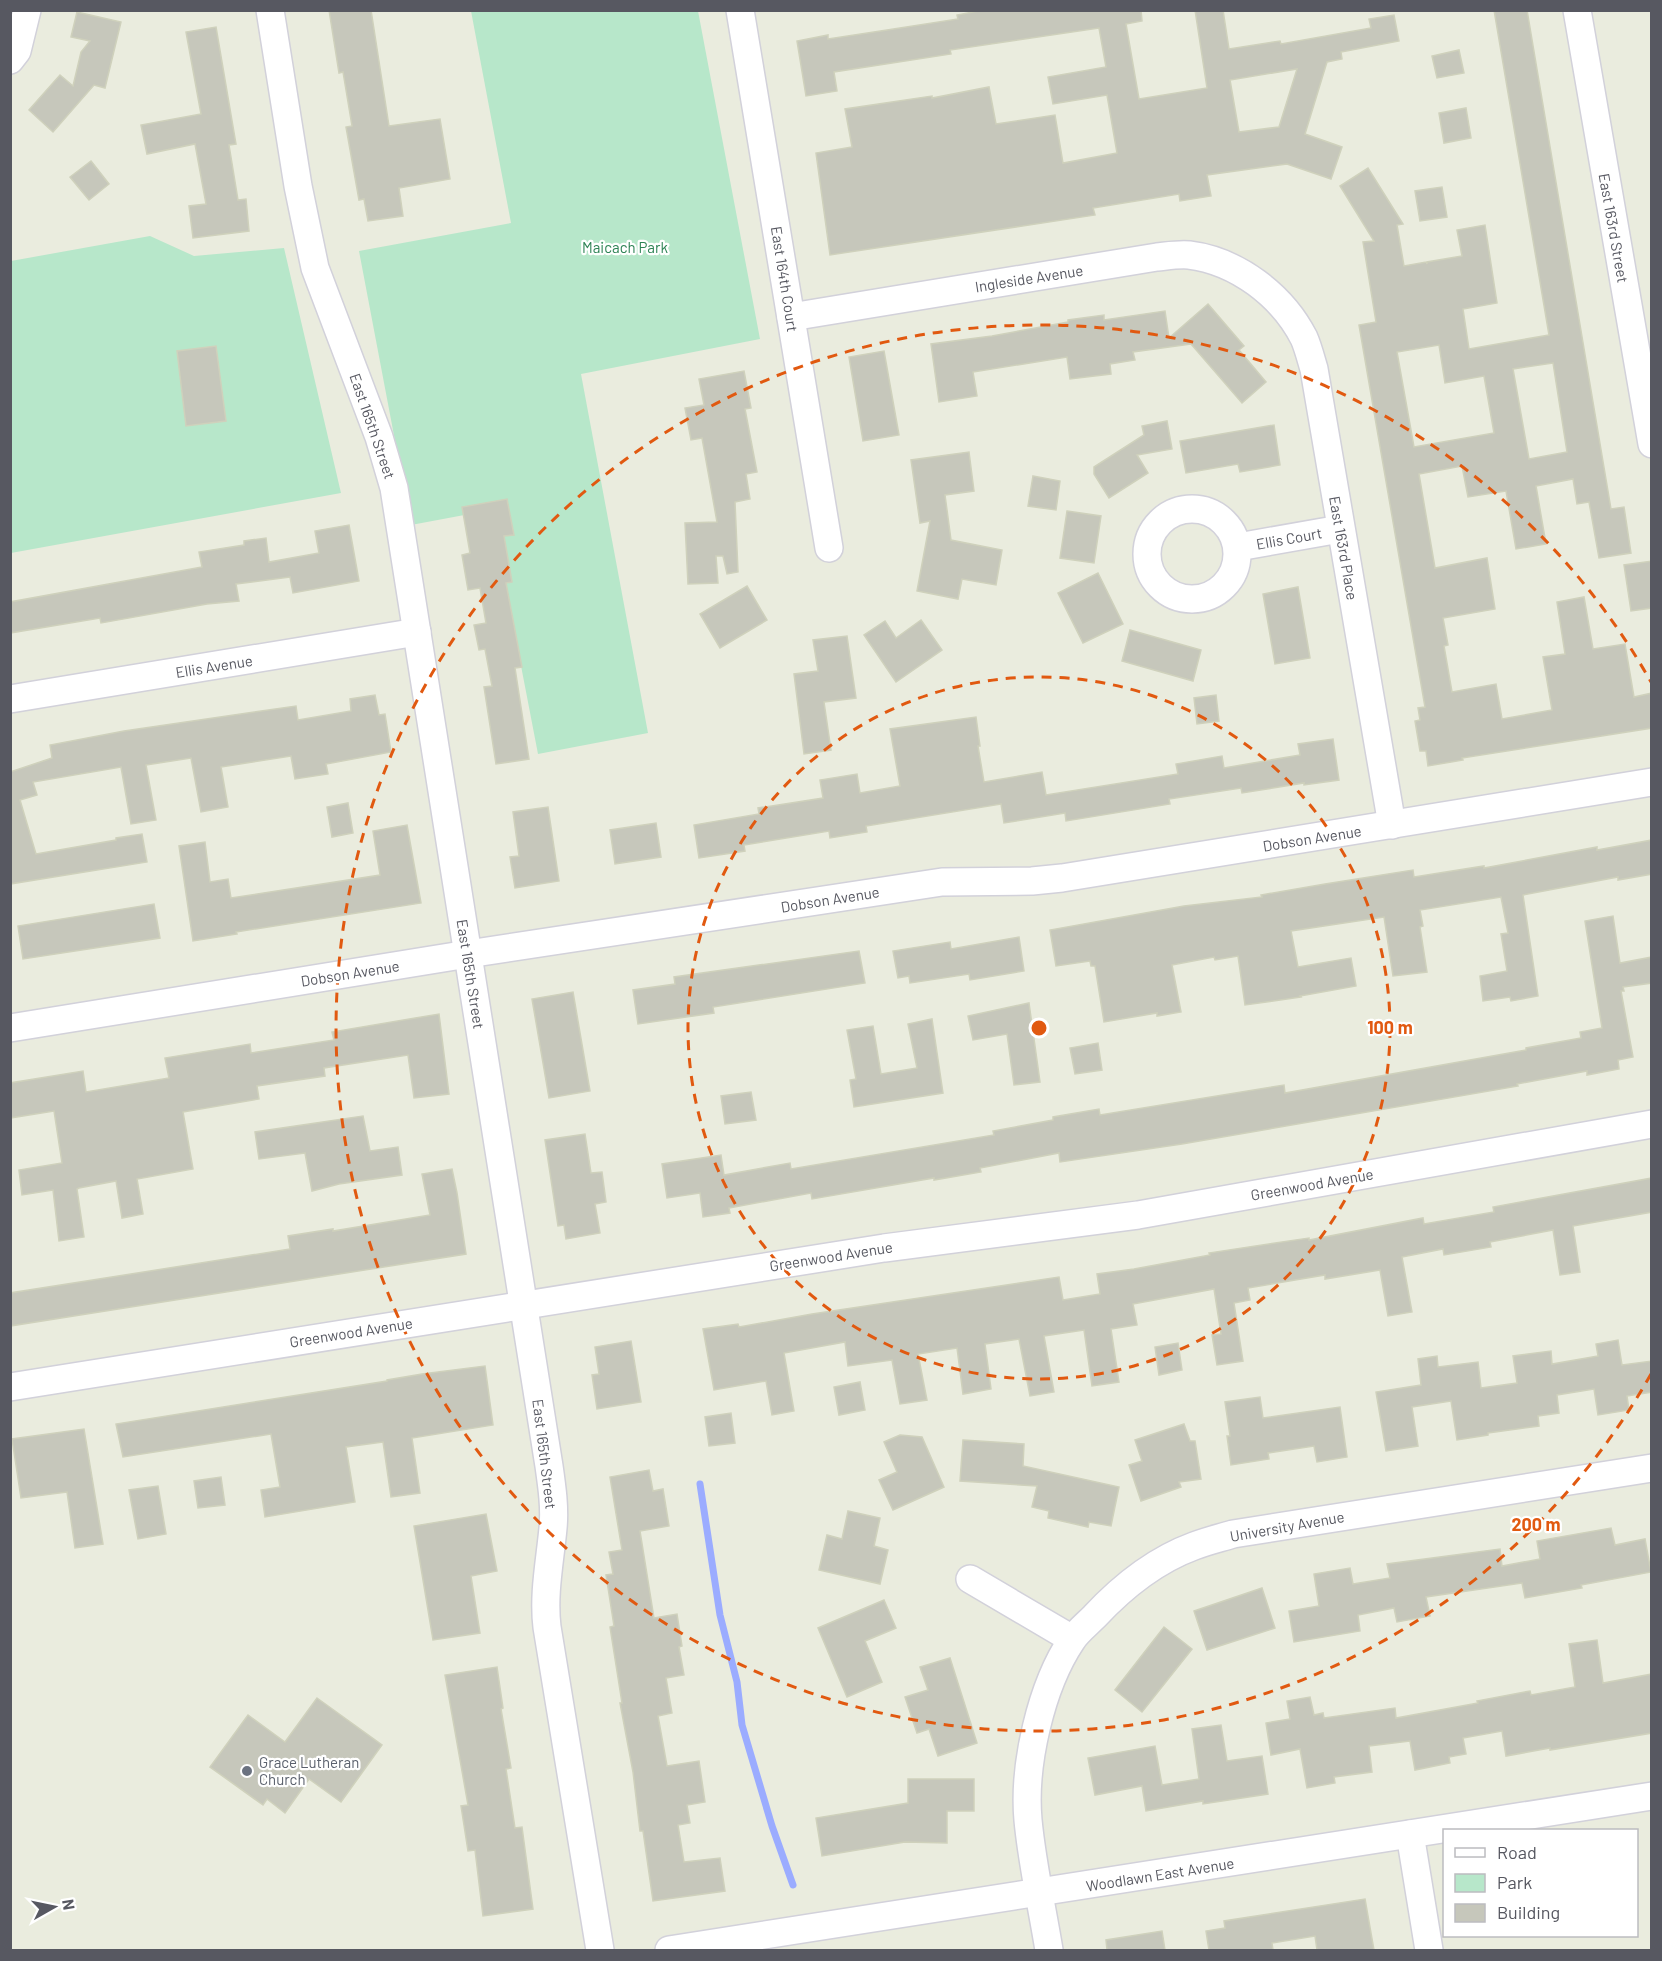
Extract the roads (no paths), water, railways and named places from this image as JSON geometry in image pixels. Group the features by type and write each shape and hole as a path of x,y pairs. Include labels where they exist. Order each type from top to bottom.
{"street":[{"path":"10,60 17,51 27,10"},
{"name":"East 165th Street","path":"270,10 306,230 315,267 379,437 394,488 553,1495 553,1525 545,1606 547,1627 600,1950"},
{"name":"East 164th Court","path":"740,10 829,548"},
{"name":"East 163rd Street","path":"1577,10 1652,444"},
{"name":"Ingleside Avenue","path":"791,317 1156,257 1187,255 1214,261 1239,271 1261,286"},
{"name":"East 163rd Place","path":"1261,286 1291,316 1305,340 1314,369 1392,825"},
{"name":"Ellis Court","path":"1238,547 1340,529"},
{"name":"Ellis Avenue","path":"10,699 417,632"},
{"name":"Dobson Avenue","path":"10,1028 468,954 942,882 1062,878 1652,783"},
{"name":"Greenwood Avenue","path":"10,1387 937,1240 1138,1215 1652,1124"},
{"name":"University Avenue","path":"1049,1950 1028,1819 1028,1782 1032,1747 1040,1711 1072,1639 1101,1610 1158,1563 1192,1547 1233,1534 1652,1468"},
{"path":"970,1579 1072,1639"},
{"name":"Woodlawn East Avenue","path":"669,1950 1652,1796"},
{"path":"1410,1834 1430,1950"}],"waterway":[{"path":"700,1484 720,1615 737,1682 742,1725 772,1826 793,1885"}],"place":[{"name":"Grace Lutheran Church","path":"247,1771"}],"park label":[{"name":"Maicach Park","path":"625,247"}]}
